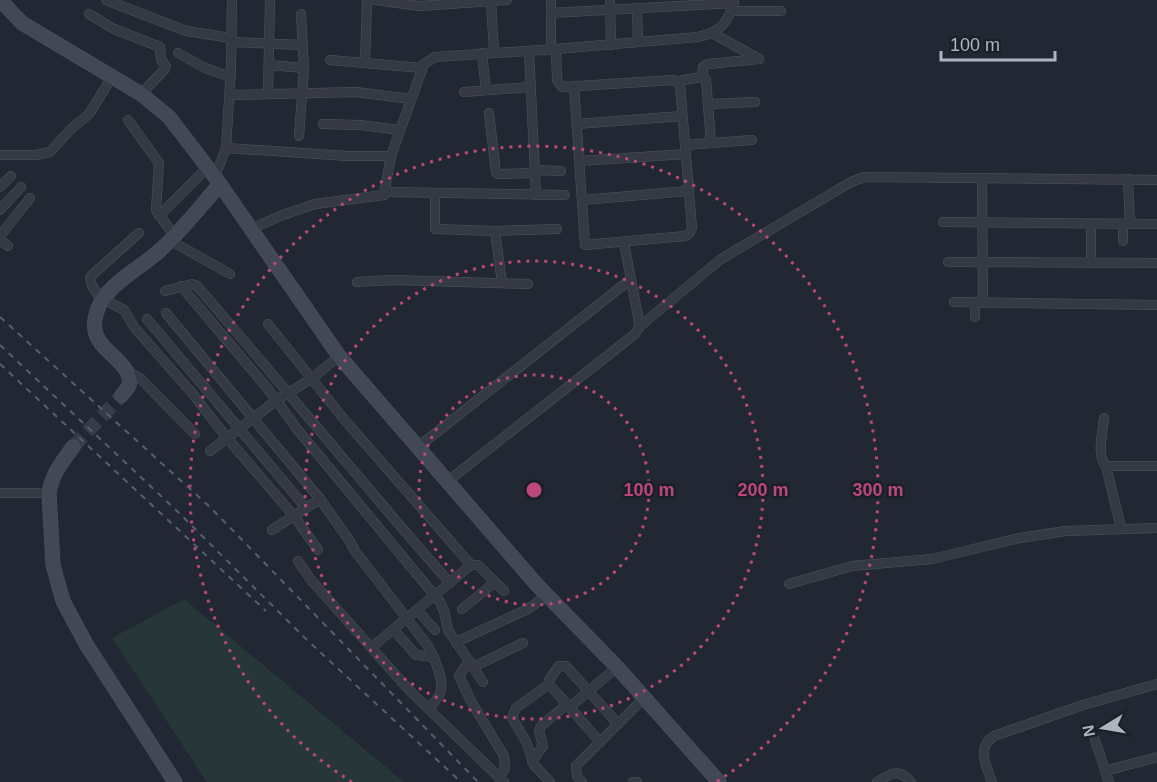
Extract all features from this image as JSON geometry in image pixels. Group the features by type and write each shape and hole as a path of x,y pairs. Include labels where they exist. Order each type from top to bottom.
{"main road":[{"path":"0,0 22,23 141,94 170,117 214,176 339,356 547,595 617,667 719,782"},
{"path":"122,395 130,381 126,370 101,345 97,338 94,318 102,300 173,239 214,176"},
{"path":"73,447 59,465 50,492 53,565 63,601 86,644 175,782"}],"street":[{"path":"106,0 186,31 231,40 303,45"},
{"path":"159,216 214,176 226,148 231,77 232,0"},
{"path":"268,94 270,0"},
{"path":"365,63 367,0"},
{"path":"375,0 437,5 507,0"},
{"path":"551,0 559,85 562,87 678,81 702,77 706,79 708,86 711,143"},
{"path":"486,1 494,52"},
{"path":"551,13 610,5 733,5 780,11"},
{"path":"610,5 611,45"},
{"path":"250,230 279,216 315,204 381,197 385,192 391,156 422,68 428,60 435,57 698,37 712,33 727,21 733,5"},
{"path":"638,6 638,42"},
{"path":"89,14 114,29 160,48 162,51 161,60 166,66 165,69 141,94"},
{"path":"299,136 304,68 301,14"},
{"path":"702,77 703,67 708,64 759,59 712,33"},
{"path":"529,51 536,195"},
{"path":"178,53 205,68 231,77"},
{"path":"482,53 486,90"},
{"path":"330,60 422,68"},
{"path":"268,65 304,68"},
{"path":"2,157 46,154 53,149 74,126 85,118 106,74"},
{"path":"574,86 585,245 624,245 685,236 692,228 678,81"},
{"path":"464,92 531,87"},
{"path":"230,95 303,92 356,93 411,99"},
{"path":"709,104 755,102"},
{"path":"489,113 496,173 561,171"},
{"path":"577,124 682,116"},
{"path":"128,120 159,163 155,203 159,216 173,239 230,274"},
{"path":"322,124 360,125 400,130"},
{"path":"580,161 685,149 711,143 752,140"},
{"path":"226,148 348,156 391,156"},
{"path":"0,187 11,176"},
{"path":"448,481 629,341 639,327 721,259 851,182 864,177 1157,180"},
{"path":"975,316 979,303 982,261 982,178"},
{"path":"1123,241 1128,179"},
{"path":"0,210 21,187"},
{"path":"582,200 688,191"},
{"path":"385,192 565,195"},
{"path":"435,193 435,229 495,231 557,229"},
{"path":"3,241 30,198"},
{"path":"943,222 1157,224"},
{"path":"1091,224 1091,262"},
{"path":"495,231 502,283"},
{"path":"139,233 93,274 90,278 92,286 102,300 124,310 134,327 294,516 318,550"},
{"path":"624,245 639,327"},
{"path":"948,261 1157,263"},
{"path":"418,447 630,275"},
{"path":"357,282 394,280 528,284"},
{"path":"165,291 192,284 197,286 450,584"},
{"path":"182,286 278,400 297,429 435,596 444,611 448,630 483,682"},
{"path":"954,302 1157,305"},
{"path":"166,313 320,499 355,551 434,657 441,689 440,695 429,709"},
{"path":"147,319 306,508"},
{"path":"268,324 396,480 471,565"},
{"path":"210,451 278,400 311,379 339,356"},
{"path":"126,370 141,379 195,434"},
{"path":"1104,418 1101,456 1106,466 1122,528"},
{"path":"1106,466 1157,466"},
{"path":"0,493 50,492"},
{"path":"272,530 320,499"},
{"path":"789,584 859,565 932,559 1020,538 1065,531 1157,528"},
{"path":"298,561 311,579 429,709 502,780"},
{"path":"372,647 471,565 478,565 504,591"},
{"path":"462,609 495,582"},
{"path":"456,642 528,609 547,595"},
{"path":"417,610 435,630"},
{"path":"394,630 416,655 434,657"},
{"path":"502,780 505,768 504,756 472,703 459,676 471,664 523,643"},
{"path":"550,782 532,761 526,741 512,718 512,714 516,708 549,684 549,680 559,666 563,664 618,724"},
{"path":"532,761 543,746 539,731 541,726 617,667"},
{"path":"549,684 600,742"},
{"path":"992,782 983,757 983,748 994,736 1083,705 1157,684"},
{"path":"582,782 577,776 576,766 644,698"},
{"path":"1095,740 1109,782"},
{"path":"1105,771 1157,757"},
{"path":"877,782 889,774 898,772 905,775 911,782"}],"shaded area":[{"path":"184,599 404,782 207,782 112,638"}],"tunnel":[{"path":"73,447 122,395"}],"railway":[{"path":"0,317 210,507 478,782"},
{"path":"0,345 177,511 307,640 461,782"},
{"path":"0,364 266,611"}]}
